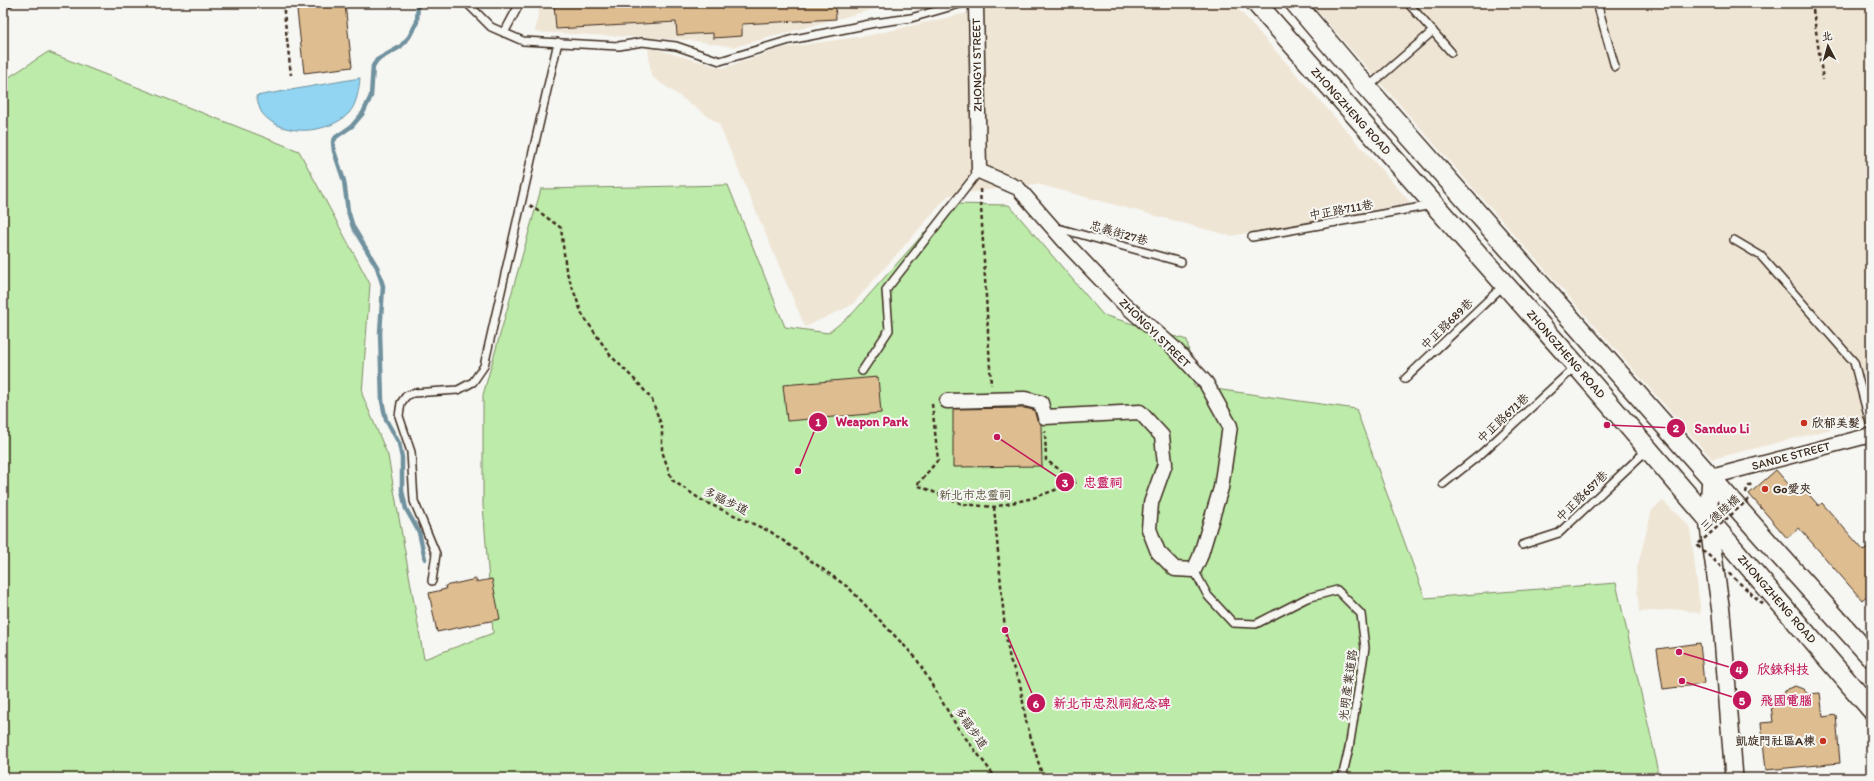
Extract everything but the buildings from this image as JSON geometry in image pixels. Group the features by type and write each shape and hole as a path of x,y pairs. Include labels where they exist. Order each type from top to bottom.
{"main road":[{"name":"ZHONGZHENG ROAD","path":"1256,3 1648,448 1871,709"},
{"path":"1295,3 1367,88 1871,657"}],"street":[{"name":"ZHONGYI STREET","path":"976,3 979,171 1018,188 1051,226 1123,303 1174,348 1206,383 1230,426 1221,488 1200,557 1194,570"},
{"path":"947,401 1025,399 1041,403 1045,417 1140,412 1162,436 1165,464 1151,503 1149,529 1158,552 1175,569 1194,570"},
{"name":"SANDE STREET","path":"1711,477 1871,434"},
{"path":"1711,477 1708,520 1721,612 1734,778"}],"lane":[{"path":"3,4 9,3"},
{"path":"466,3 491,27 523,41 620,46 649,42 676,46 720,61 790,40 875,23 911,18 964,3"},
{"path":"504,33 520,3"},
{"path":"1408,3 1451,52"},
{"path":"1597,3 1616,67"},
{"path":"1367,88 1433,31"},
{"path":"432,581 436,554 414,501 411,452 399,416 401,403 406,396 413,393 458,390 473,382 484,366 558,42"},
{"path":"862,371 889,330 886,290 979,171"},
{"name":"中正路711巷","path":"1252,237 1435,205"},
{"name":"忠義街27巷","path":"1051,226 1181,262"},
{"path":"1734,240 1761,256 1854,362 1871,427"},
{"name":"中正路689巷","path":"1405,380 1505,284"},
{"name":"中正路671巷","path":"1443,484 1482,453 1576,366"},
{"name":"中正路657巷","path":"1522,545 1559,533 1648,448"},
{"name":"光明產業道路","path":"1194,570 1208,596 1233,623 1256,624 1306,598 1337,590 1361,614 1365,648 1363,668 1350,748 1342,778"}],"path":[{"path":"283,3 291,75"},
{"path":"1812,3 1823,80"},
{"path":"979,171 992,400"},
{"name":"多福步道","path":"522,199 561,228 566,270 582,314 610,355 640,385 652,400 662,427 662,451 672,480 703,501 770,532 849,588 916,658 958,728 996,778"},
{"path":"947,401 932,402 938,460 917,485 962,504 994,507 1033,498 1077,482 1046,460 1045,417"},
{"name":"三德陸橋","path":"1752,484 1746,492 1749,499 1697,545 1763,604"},
{"path":"994,507 1005,630 1010,660 1020,683 1026,721 1043,778"}],"shaded area":[{"path":"540,3 949,3 874,9 734,47 689,40 535,32"},
{"path":"980,3 1233,3 1411,203 1231,236 1037,184 949,195 852,305 805,327 719,124 651,76 648,47 723,68 782,48 871,35 980,10"},
{"path":"1310,3 1871,3 1871,419 1712,459"},
{"path":"1663,501 1690,527 1701,614 1681,609 1639,612 1636,572 1652,510"}],"green space":[{"name":"新北市忠靈祠","path":"48,52 299,151 370,284 362,394 388,456 424,659 493,633 483,505 483,395 541,189 728,185 785,327 828,333 852,314 950,204 1009,205 1103,315 1187,340 1194,386 1356,409 1425,598 1616,583 1658,768 1654,778 3,778 3,81"}],"water":[{"path":"360,78 356,101 349,113 340,120 318,129 293,130 270,121 262,113 256,96"}],"waterway":[{"path":"418,3 417,22 409,37 400,47 377,60 373,66 371,96 363,113 352,126 336,137 333,142 334,151 344,181 348,211 353,227 377,267 383,286 380,333 382,401 386,420 399,443 402,458 402,491 406,509 419,532 425,559"}],"place":[{"name":"欣郁美髮","path":"1804,423"},
{"name":"Sanduo Li","path":"1607,425"},
{"name":"忠靈祠","path":"997,437"},
{"name":"Weapon Park","path":"798,471"},
{"name":"Go愛夾","path":"1765,489"},
{"name":"新北市忠烈祠紀念碑","path":"1005,630"},
{"name":"欣錸科技","path":"1679,652"},
{"name":"飛國電腦","path":"1682,681"},
{"name":"凱旋門社區A棟","path":"1823,741"}]}
